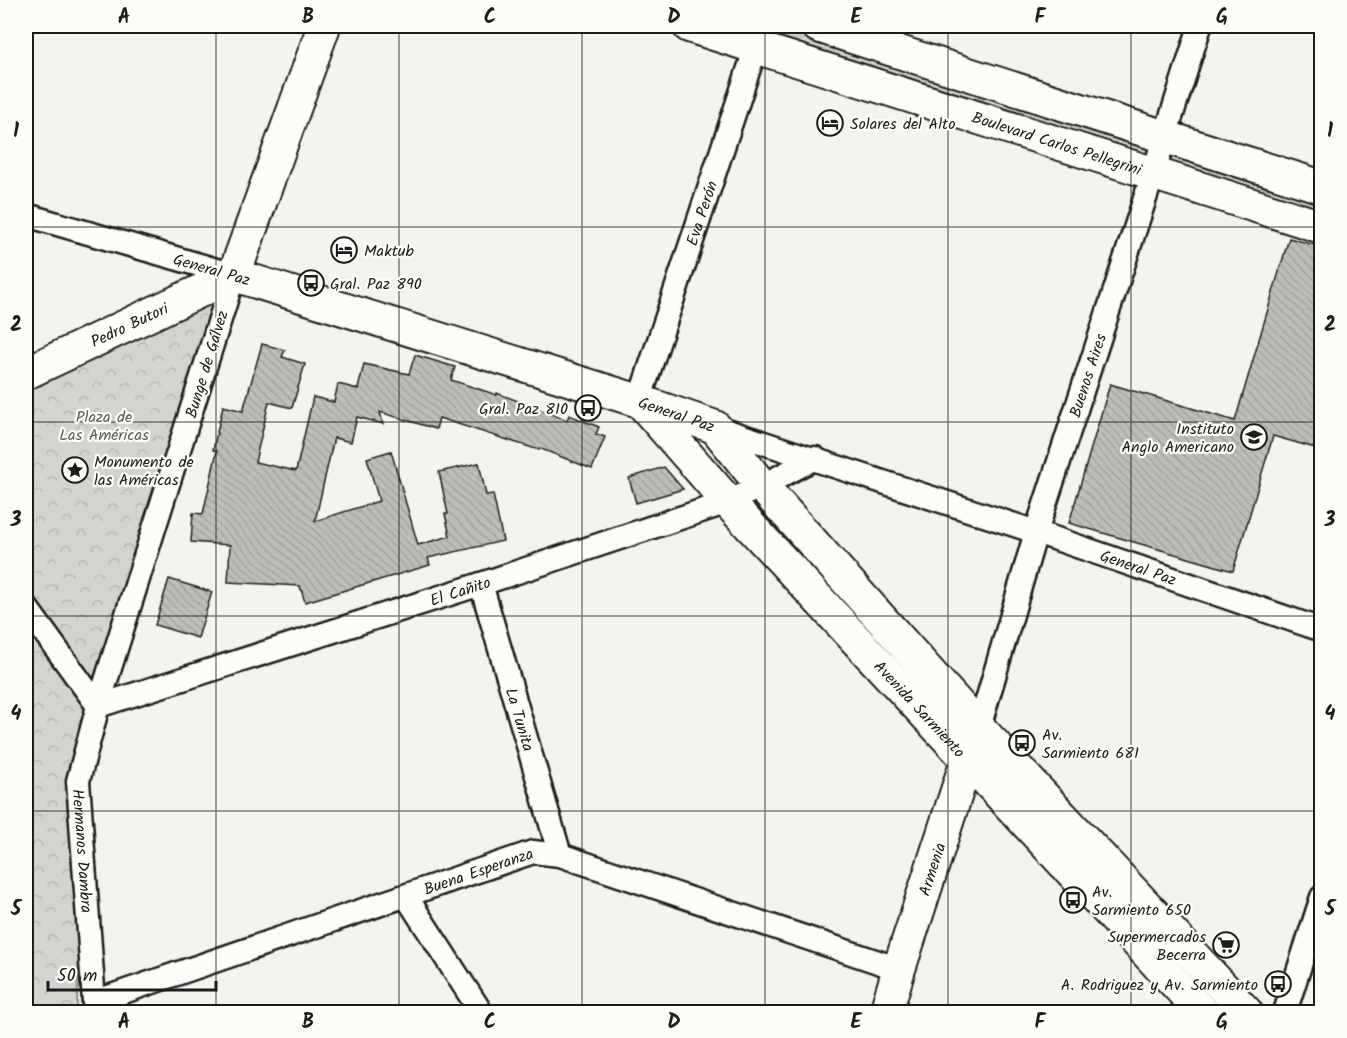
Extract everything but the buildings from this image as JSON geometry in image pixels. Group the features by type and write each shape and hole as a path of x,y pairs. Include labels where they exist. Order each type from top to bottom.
{"street":[{"name":"Bunge de Gálvez","path":"98,706 234,275 324,26"},
{"name":"Boulevard Carlos Pellegrini","path":"689,26 760,36 1153,174 1322,227"},
{"path":"818,26 1322,187"},
{"name":"Buenos Aires","path":"979,728 1036,532 1200,26"},
{"name":"Eva Perón","path":"639,401 760,36"},
{"name":"General Paz","path":"26,215 234,275 639,401 1036,532 1322,630"},
{"name":"Pedro Butori","path":"26,373 234,275"},
{"name":"Avenida Sarmiento","path":"639,401 728,502 1202,1012"},
{"name":"Avenida Sarmiento","path":"715,427 762,486 979,728 1246,1012"},
{"name":"El Cañito","path":"98,706 481,584 728,502 815,459"},
{"name":"La Tunita","path":"481,584 560,855"},
{"path":"26,607 98,706"},
{"name":"Hermanos Dambra","path":"96,1007 78,781 98,706"},
{"name":"Armenia","path":"886,1012 966,760 979,728"},
{"name":"Buena Esperanza","path":"96,1007 533,852 560,855 899,969"},
{"path":"406,896 481,1012"},
{"path":"1285,1012 1322,897"}],"green space":[{"path":"689,26 818,26 1165,137 1151,174"},
{"path":"1168,138 1321,188 1321,225 1153,174"},
{"name":"Plaza de Las Américas","path":"234,275 98,706 26,607 26,373"},
{"path":"26,628 88,707 77,1006 81,1012 26,1012"}],"place":[{"name":"Solares del Alto","path":"830,123"},
{"name":"Maktub","path":"344,250"},
{"name":"Gral. Paz 890","path":"311,283"},
{"name":"Gral. Paz 810","path":"588,408"},
{"name":"Instituto Anglo Americano","path":"1254,437"},
{"name":"Monumento de las Américas","path":"75,470"},
{"name":"Av. Sarmiento 681","path":"1022,743"},
{"name":"Av. Sarmiento 650","path":"1073,900"},
{"name":"Supermercados Becerra","path":"1226,945"},
{"name":"A. Rodriguez y Av. Sarmiento","path":"1278,984"}]}
